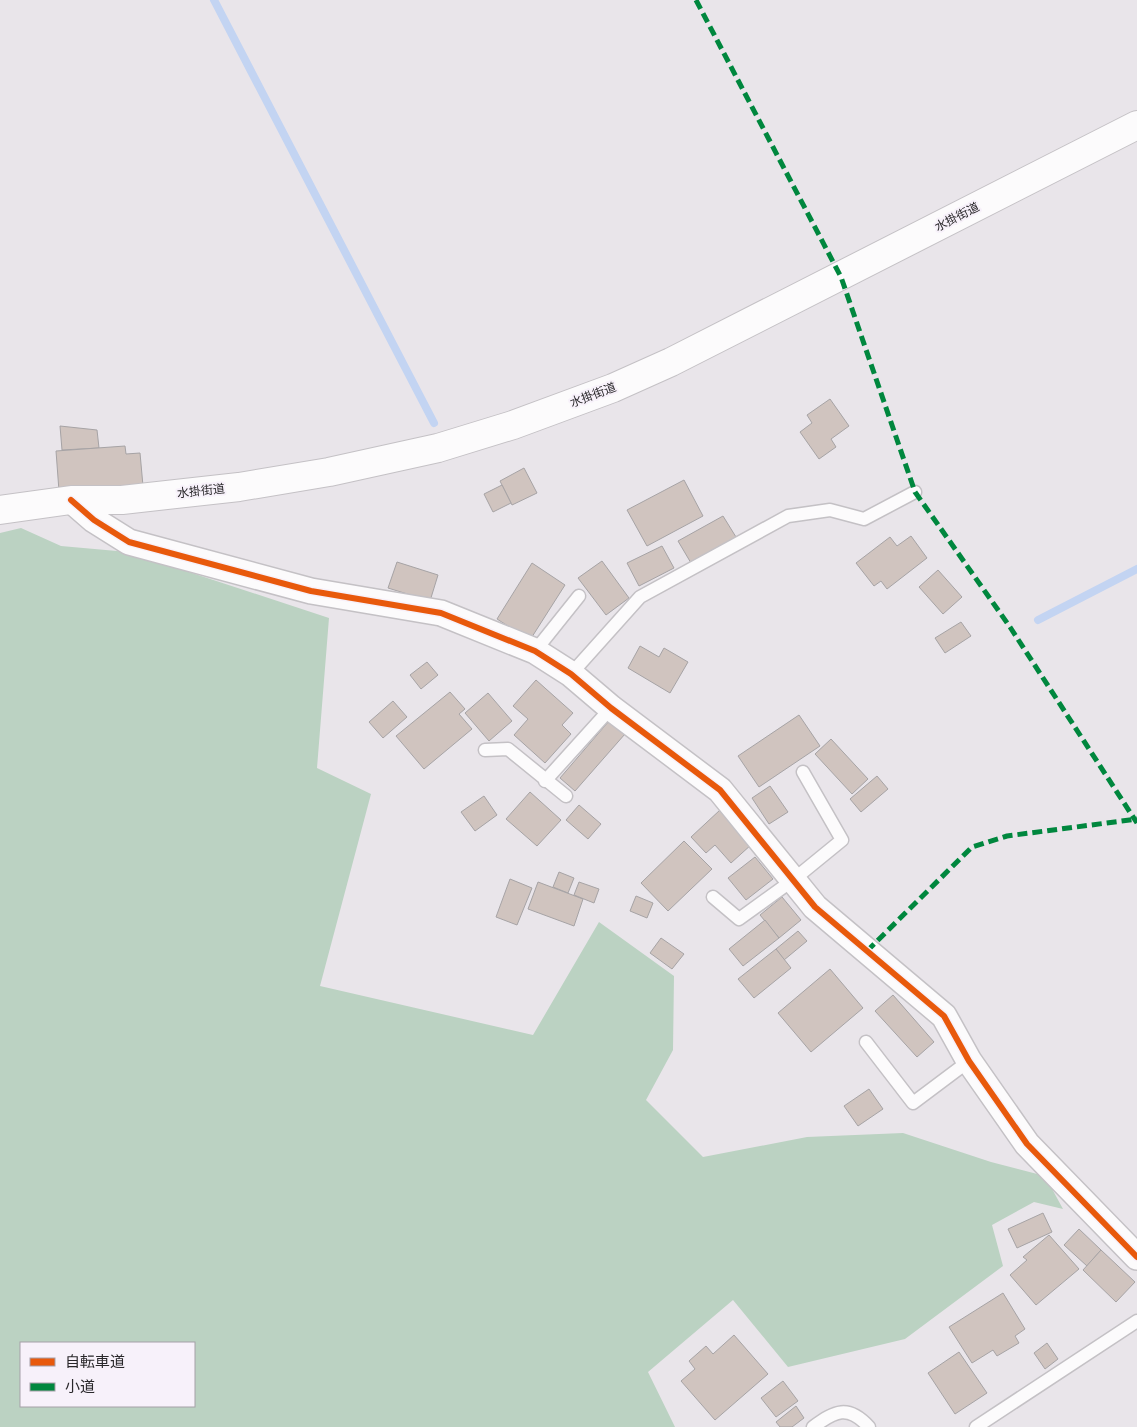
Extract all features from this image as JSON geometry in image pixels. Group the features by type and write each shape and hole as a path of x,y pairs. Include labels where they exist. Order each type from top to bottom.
{"main road":[{"name":"水掛街道","path":"0,510 71,500 122,500 239,486 329,472 438,448 513,425 613,388 671,362 1137,125"}],"street":[{"path":"71,500 94,520 129,542 311,591 441,613 535,651 571,674 611,708 720,790 815,907 944,1016 969,1061 1027,1144 1137,1257"}],"lane":[{"path":"571,674 640,597 788,516 830,510 864,519 915,492"},
{"path":"535,651 579,596"},
{"path":"545,781 611,708"},
{"path":"485,750 508,749 545,781 566,796"},
{"path":"713,897 739,919 793,880 842,840 802,772"},
{"path":"866,1042 913,1103 969,1061"},
{"path":"976,1427 1137,1321"},
{"path":"813,1427 832,1413 846,1412 859,1416 869,1427"}],"green space":[{"path":"21,528 61,546 128,552 329,618 317,768 371,794 320,986 533,1035 599,922 674,976 673,1050 646,1100 703,1157 807,1137 903,1133 991,1162 1045,1176 1063,1209 1034,1202 992,1225 1003,1266 905,1339 788,1367 733,1300 648,1372 675,1427 0,1427 0,533"}],"building":[{"path":"830,399 849,426 831,439 836,447 819,459 800,432 812,423 807,415"},
{"path":"60,426 97,430 99,448 62,450"},
{"path":"125,446 126,454 140,453 143,486 59,491 56,451"},
{"path":"524,468 537,493 512,505 500,481"},
{"path":"684,480 703,516 647,546 627,510"},
{"path":"502,485 511,503 493,512 484,494"},
{"path":"723,516 736,537 691,563 678,541"},
{"path":"911,536 927,558 887,589 881,581 874,586 856,563 890,537 897,546"},
{"path":"662,546 674,568 639,586 627,563"},
{"path":"602,561 629,598 606,615 578,578"},
{"path":"397,562 438,575 430,601 388,588"},
{"path":"532,563 565,585 530,640 497,619"},
{"path":"938,570 962,597 943,614 919,587"},
{"path":"961,622 971,636 945,653 935,638"},
{"path":"640,646 659,657 664,648 688,662 670,693 628,668"},
{"path":"427,662 438,675 421,689 410,675"},
{"path":"536,680 573,713 562,725 571,734 545,763 514,735 528,719 513,706"},
{"path":"450,692 465,709 459,714 472,729 424,769 396,736"},
{"path":"488,693 512,721 489,741 465,713"},
{"path":"393,701 407,717 383,738 369,722"},
{"path":"799,715 820,746 759,787 738,756"},
{"path":"609,721 625,734 575,791 560,778"},
{"path":"831,739 868,779 852,794 815,754"},
{"path":"877,776 888,789 861,812 850,799"},
{"path":"770,786 788,812 769,824 752,798"},
{"path":"530,792 561,820 537,846 506,819"},
{"path":"484,796 497,815 475,831 461,812"},
{"path":"579,805 601,824 588,839 566,820"},
{"path":"720,810 752,844 731,863 715,845 706,853 691,837"},
{"path":"684,841 712,869 668,911 641,883"},
{"path":"755,857 773,879 746,900 728,878"},
{"path":"559,872 574,878 568,893 553,887"},
{"path":"510,879 532,888 517,925 496,917"},
{"path":"538,882 583,899 574,926 528,909"},
{"path":"579,882 599,889 594,903 574,895"},
{"path":"636,896 653,903 647,918 630,911"},
{"path":"782,897 801,920 779,938 760,915"},
{"path":"765,920 779,938 743,966 729,949"},
{"path":"798,931 807,941 784,960 776,949"},
{"path":"661,938 684,954 672,969 650,953"},
{"path":"776,949 791,968 754,998 738,979"},
{"path":"830,969 863,1008 811,1052 778,1013"},
{"path":"893,995 934,1042 917,1057 875,1011"},
{"path":"869,1089 883,1109 858,1126 844,1106"},
{"path":"1043,1213 1052,1232 1017,1248 1008,1229"},
{"path":"1079,1229 1101,1250 1087,1266 1064,1245"},
{"path":"1049,1235 1079,1269 1036,1305 1010,1275 1027,1260 1023,1257"},
{"path":"1101,1250 1135,1282 1116,1302 1083,1270"},
{"path":"1003,1293 1025,1329 1015,1336 1019,1343 997,1356 993,1350 972,1363 949,1327"},
{"path":"734,1335 768,1374 715,1420 681,1381 695,1369 689,1361 706,1346 713,1354"},
{"path":"1047,1343 1058,1359 1045,1369 1034,1353"},
{"path":"959,1352 987,1393 955,1414 928,1373"},
{"path":"783,1381 798,1401 776,1417 761,1398"},
{"path":"796,1406 804,1418 792,1427 780,1427 776,1422"}],"waterway":[{"path":"214,0 434,423"},
{"path":"1038,620 1137,569"}],"marked path":[{"path":"696,0 841,277 915,492 1010,627 1137,823"},
{"path":"867,951 972,847 1007,836 1137,819"}],"cycle path":[{"path":"71,500 94,520 129,542 311,591 441,613 535,651 571,674 611,708 720,790 815,907 944,1016 969,1061 1027,1144 1137,1257"}]}
